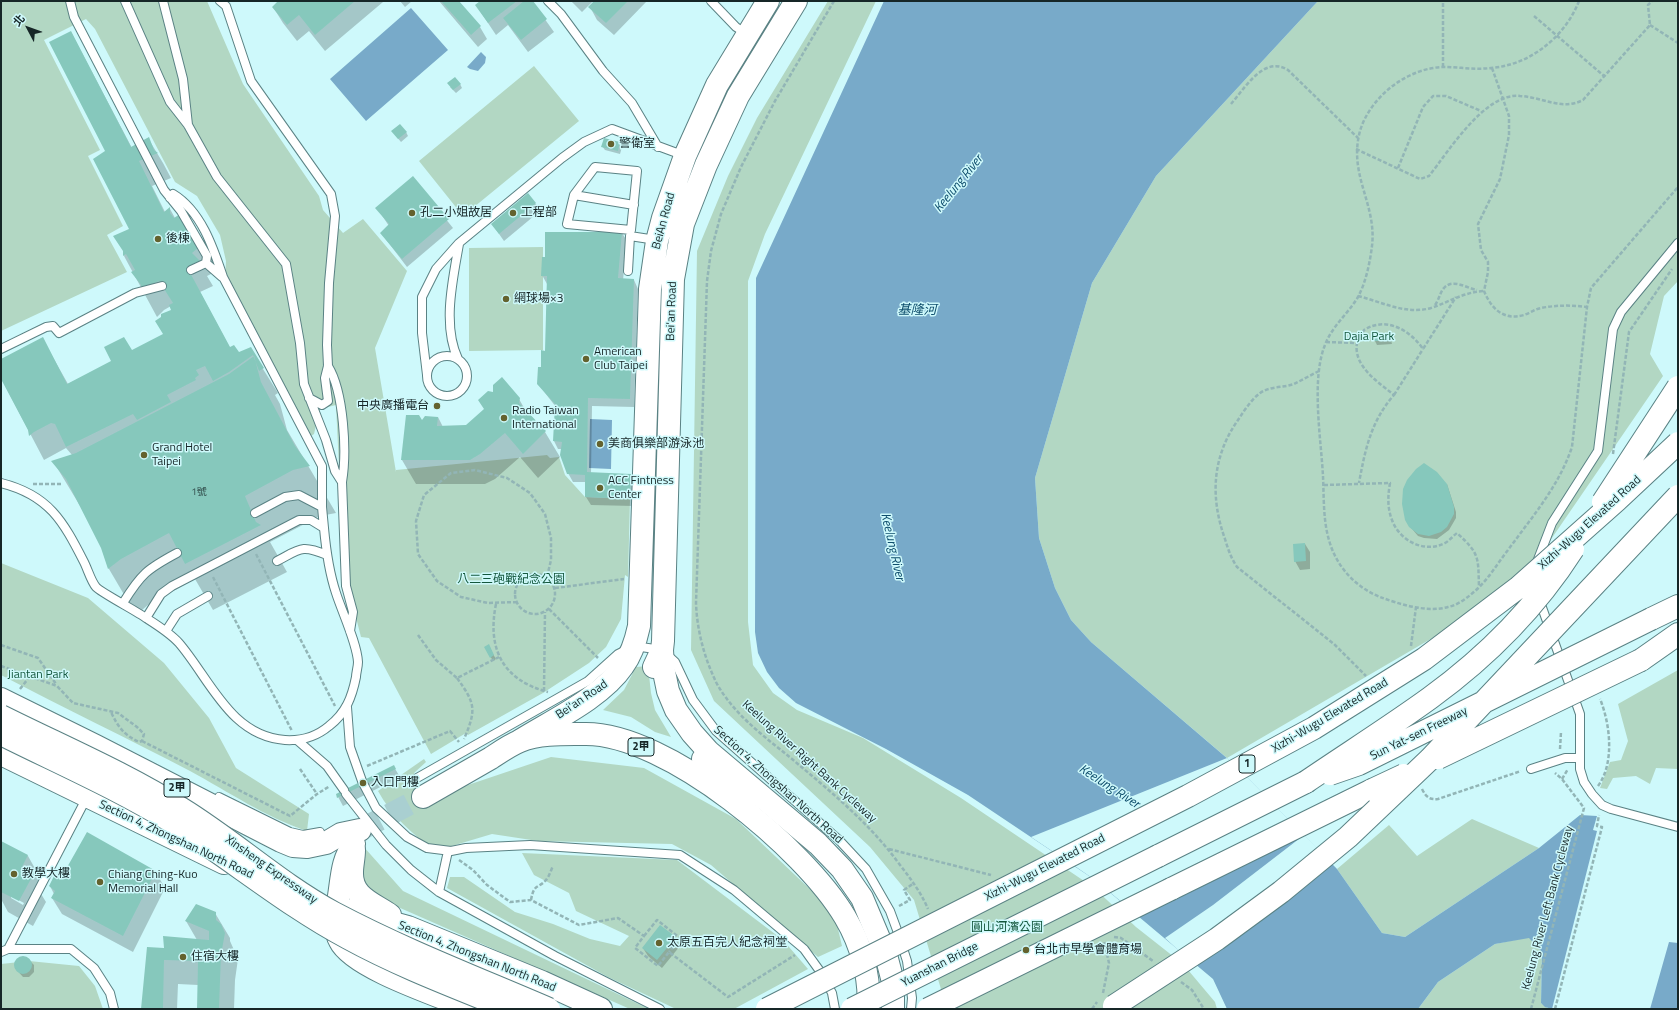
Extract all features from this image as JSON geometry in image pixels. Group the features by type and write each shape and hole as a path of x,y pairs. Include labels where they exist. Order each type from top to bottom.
{"main road":[{"path":"695,160 717,85 768,1"},
{"path":"695,160 738,96 796,1"},
{"name":"BeiAn Road","path":"668,242 663,218 695,160"},
{"name":"Bei'an Road","path":"520,741 604,687 624,665 634,646 639,626 650,289 668,242"},
{"name":"Bei'an Road","path":"668,242 673,279 662,650 663,667 668,691 676,710 692,733 709,752 818,844 842,869 862,898 886,955 893,982 893,1009"},
{"path":"1306,782 1430,698 1497,642 1557,574 1678,387"},
{"name":"Xizhi-Wugu Elevated Road","path":"767,1009 1188,796 1314,728 1424,659 1519,587 1617,500 1678,443"},
{"path":"1108,1009 1217,939 1281,892 1348,837 1430,759 1678,496"},
{"name":"Sun Yat-sen Freeway","path":"1158,856 1306,782 1359,764 1678,606"},
{"path":"928,1009 1641,660 1678,634"},
{"path":"662,650 654,666 658,693 663,706 684,738 740,795 746,810"},
{"path":"1641,660 1678,651"},
{"name":"2甲","path":"1,699 293,846 307,847 326,843 342,834 357,835"},
{"name":"Xinsheng Expressway","path":"1,716 135,782 181,808 229,840 297,889 334,912 402,946 552,1007"},
{"name":"Xinsheng Expressway","path":"1,734 126,796 172,822 284,900 348,938 385,958 509,1009"},
{"name":"2甲","path":"420,788 520,741 549,736 587,734 606,735 663,757 746,810 821,882 845,917 856,941 867,973 868,1009"},
{"name":"Section 4, Zhongshan North Road","path":"1,754 187,846 284,890 337,920 408,927 542,982 601,1009"},
{"path":"357,835 347,853 337,920 344,948 367,966 470,1009"},
{"path":"357,835 352,872 356,891 372,905 408,927"},
{"name":"Yuanshan Bridge","path":"852,1009 1158,856"}],"lane":[{"path":"70,1 74,17 164,190 181,211 207,256 206,263"},
{"path":"125,1 170,102 188,125 217,177 286,264 300,343 304,384 326,440 335,471 342,482"},
{"path":"163,1 183,80 188,125"},
{"path":"220,1 226,6 251,81 331,194 335,216 329,283 327,345 328,366 325,378 328,401 322,405 309,398"},
{"path":"548,1 561,14 603,71 632,103 658,147"},
{"path":"711,1 736,27 747,34"},
{"path":"459,243 450,323 452,346 458,358 463,363 468,376 464,388 459,393 453,396 440,396 430,387 426,375 422,333 422,297 436,269 459,243 584,142 612,129 695,160"},
{"path":"595,167 637,171 631,230 570,226 567,224 567,221 574,195 595,167"},
{"path":"1,484 16,487 36,497 52,510 67,529 96,588 146,618 179,643 215,694 231,713 254,732 278,739 297,740 315,736 330,726 347,707 353,695 358,662 350,631 336,592 327,555 322,507 322,466 223,277 214,249 190,206 173,194 170,198"},
{"path":"574,195 634,205"},
{"path":"628,271 630,236 668,242"},
{"path":"1678,243 1621,312 1613,330 1598,451 1552,523 1531,577 1580,714 1580,769 1584,782 1602,805 1611,809 1678,827"},
{"path":"191,270 206,263"},
{"path":"206,263 223,277"},
{"path":"1,349 46,327 53,326 59,333 136,293 162,286"},
{"path":"426,375 428,368 438,358 451,356 458,358"},
{"path":"328,366 335,377 341,403 344,468 342,482 346,586 353,612 350,631"},
{"path":"255,513 285,497 299,495 322,507"},
{"path":"146,618 161,594 172,586 299,520 311,520 324,528"},
{"path":"277,561 302,548 310,548 327,555"},
{"path":"123,603 136,582 151,567 177,553"},
{"path":"166,632 177,614 208,596"},
{"path":"420,788 577,687 593,676 618,654 634,646 662,650"},
{"name":"Section 4, Zhongshan North Road","path":"662,650 675,662 693,700 716,731 839,840 866,869 890,911 897,930 906,961 912,998 911,1009"},
{"path":"347,707 350,747 357,770 376,808 407,837 427,848 449,851 466,848 530,845 680,855 734,890 804,949 822,974 832,993 835,1009"},
{"path":"297,740 327,766 386,845 411,870 439,892 555,956 660,1009"},
{"path":"1531,769 1558,760 1580,758"},
{"path":"209,792 290,832 303,835 320,832"},
{"path":"4,951 87,797"},
{"path":"439,892 449,851"},
{"path":"337,920 394,939 552,1007"},
{"path":"4,951 71,949 94,968 110,993 114,1009"}],"path":[{"name":"Keelung River Right Bank Cycleway","path":"834,1 776,101 742,167 721,214 711,251 707,281 696,595 697,623 706,656 717,682 733,706 752,726 832,792 889,849"},
{"path":"1443,1 1443,67"},
{"path":"1579,1 1566,26 1557,36 1528,58 1510,66 1468,69 1443,67 1426,69 1409,76 1382,95 1370,111 1361,128 1356,149 1357,170 1372,225 1372,244 1368,267 1358,296 1332,330 1326,342 1319,371 1326,524 1333,551 1345,571 1354,582 1371,593 1393,602 1416,607 1445,608 1458,603 1479,587 1542,504 1568,458 1572,447 1587,307 1591,288 1678,187"},
{"path":"1356,149 1420,179 1429,176 1481,111 1504,98 1519,95 1564,105 1574,104 1583,100 1650,25 1648,5 1652,1"},
{"path":"1534,16 1604,76"},
{"path":"1650,25 1678,44"},
{"path":"1231,104 1264,69 1272,65 1278,66 1288,70 1358,138"},
{"path":"1492,68 1504,98 1509,116 1509,135 1506,159 1500,179 1478,224 1481,250 1488,262 1488,272 1484,291 1492,307 1508,316 1524,315 1539,308 1561,305 1587,307"},
{"path":"1398,168 1423,107 1433,96 1446,96 1481,111"},
{"path":"1434,306 1444,288 1450,284 1458,284 1484,291"},
{"path":"1358,296 1400,309 1422,310 1473,291 1484,291"},
{"path":"1359,483 1370,435 1380,413 1394,395 1456,297"},
{"path":"1394,395 1367,372 1360,363 1356,353 1357,342 1361,333 1368,327 1379,324 1386,325 1408,332 1423,349"},
{"path":"1326,342 1357,342"},
{"path":"1319,371 1294,384 1263,391 1242,413 1225,441 1220,454 1215,489 1217,508 1222,530 1232,560 1237,567 1334,644 1367,678"},
{"path":"517,602 488,603 461,597 437,582 418,554 416,521 424,495 451,474 475,470 507,478 530,493 545,514 551,538 551,560 547,577"},
{"path":"1324,484 1390,482 1388,503 1392,520 1401,536 1413,544 1429,547 1445,543 1457,533 1473,547 1478,557 1479,587"},
{"path":"251,545 340,715"},
{"path":"208,567 297,740"},
{"path":"535,573 547,577 555,588 555,599 549,609 545,612 532,614 520,608 517,602 516,589 522,578 535,573"},
{"path":"555,588 628,579"},
{"path":"496,604 492,623 494,639 500,657 508,670 523,683 550,693"},
{"path":"549,609 601,662"},
{"path":"544,691 545,612"},
{"path":"357,770 450,731 462,745 472,721 471,698 456,678 436,660 418,635"},
{"path":"1,645 38,658 57,686 73,703 118,713 137,726 144,734 142,741"},
{"path":"456,678 500,657"},
{"path":"1,666 31,675 57,686"},
{"path":"24,684 31,675"},
{"path":"111,712 118,727 132,739 139,742 142,741 290,816 317,794 300,769"},
{"path":"1558,760 1561,732"},
{"name":"Keelung River Left Bank Cycleway","path":"1531,1009 1584,805 1562,779"},
{"path":"1555,1009 1602,827 1597,826 1602,805"},
{"path":"449,851 474,870 486,885 510,902 531,900 579,925 618,918 644,936"},
{"path":"531,900 532,892 538,884 545,881 553,866"},
{"path":"899,906 910,900 904,890 914,883"},
{"path":"657,920 680,938 668,952 658,966 635,948 657,920"},
{"path":"1092,1009 1102,994 1110,963 1102,935"},
{"path":"668,952 728,998 804,949"}],"green space":[{"name":"八二三砲戰紀念公園","path":"1,1 207,1 243,84 319,196 323,210 343,233 363,219 407,271 375,348 396,472 396,470 547,455 550,458 559,457 565,475 585,497 630,499 628,577 625,575 621,619 606,647 589,663 543,693 468,735 466,733 431,754 369,638 361,637 344,571 336,405 320,409 314,434 311,436 225,281 226,261 220,235 197,196 175,182 95,29 86,19 44,40 100,150 88,156 123,226 107,235 127,272 1,331"},
{"name":"圓山河濱公園","path":"828,1 876,1 765,234 748,281 748,622 753,665 773,693 797,710 863,738 961,798 1093,887 1136,927 1183,964 1215,1002 1217,1009 947,1009 914,900 870,847 714,701 691,650 697,251 728,176 757,118"},
{"name":"Dajia Park","path":"1318,1 1678,1 1678,281 1664,296 1650,354 1663,376 1543,551 1470,616 1227,758 1091,642 1071,620 1055,588 1039,538 1035,478 1092,283 1156,176"},
{"path":"534,66 579,121 463,216 419,161"},
{"name":"網球場×3","path":"543,247 543,350 469,351 469,248"},
{"name":"Jiantan Park","path":"1,563 88,598 164,663 209,718 236,768 309,814 307,831 276,819 190,771 1,675"},
{"path":"648,666 651,693 655,710 671,737 655,732 631,717 603,710 624,690 636,667"},
{"path":"1678,670 1678,769 1656,768 1650,784 1636,776 1613,778 1607,789 1600,788 1610,762 1621,760 1628,741 1618,704"},
{"path":"551,757 644,768 736,819 834,912 842,946 818,957 711,865 672,844 538,841 492,834 435,851 396,817 378,791 424,759 426,762 414,773 428,806 465,786"},
{"path":"1472,819 1539,848 1405,937 1382,933 1337,869 1389,825 1417,856"},
{"path":"363,846 403,891 649,1009 630,1009 382,900 362,881"},
{"path":"522,853 677,860 783,940 808,969 734,1009 676,1009 608,977 447,888 450,877 464,877 515,912 553,924 590,939 620,946 629,936 576,911 569,893 534,875"},
{"path":"1529,937 1542,952 1541,1003 1549,1009 1418,1009 1438,982 1495,944"},
{"path":"29,961 79,966 95,986 103,1009 1,1009 1,964"}],"water":[{"name":"基隆河","path":"884,1 1318,1 1156,176 1092,283 1035,478 1039,538 1055,588 1071,620 1091,642 1235,765 1337,869 1382,933 1405,937 1539,848 1580,815 1597,816 1593,830 1597,831 1552,1009 1545,1007 1541,1003 1542,952 1529,938 1495,944 1438,982 1418,1009 1227,1009 1213,979 1095,880 968,795 886,749 796,703 779,688 767,672 758,653 755,632 756,278"},
{"path":"411,8 448,50 366,121 330,79"},
{"path":"481,52 486,57 485,63 478,71 467,67"},
{"name":"美商俱樂部游泳池","path":"590,419 612,420 611,469 589,468"},
{"path":"1669,942 1678,943 1678,1009 1650,1009"}],"pier":[{"path":"1227,758 1235,765 1061,857 1031,837"},
{"path":"1240,770 1301,832 1135,913 1095,880 1066,860"},
{"path":"1304,835 1322,853 1187,958 1165,938 1213,905"}],"building":[{"path":"278,1 355,1 315,35 299,15 287,25 272,7"},
{"path":"441,1 459,1 481,26 471,35"},
{"path":"480,1 517,1 488,23 475,5"},
{"path":"524,1 533,1 547,19 521,40 503,18"},
{"path":"594,1 628,1 606,23 588,7"},
{"name":"後棟","path":"71,31 131,147 149,137 154,150 158,153 139,161 164,212 170,207 170,213 174,218 186,210 206,245 199,247 192,253 200,261 187,267 230,347 234,345 239,352 251,347 264,368 259,371 253,355 213,381 205,366 196,370 199,375 195,378 196,380 167,395 171,402 137,420 133,414 66,447 55,424 51,423 29,436 28,430 1,379 1,359 43,337 67,384 111,361 104,347 124,337 132,350 163,334 155,321 161,317 161,314 171,310 169,305 173,303 159,281 150,285 142,293 141,285 131,272 135,270 126,254 123,256 123,251 113,236 129,229 93,159 105,151 49,42"},
{"path":"455,77 461,84 453,90 447,83"},
{"path":"400,124 407,132 398,139 391,131"},
{"name":"警衛室","path":"604,138 620,142 618,151 601,147"},
{"name":"孔二小姐故居","path":"413,176 449,219 402,259 380,233 389,224 375,208"},
{"name":"工程部","path":"528,193 536,203 499,234 491,224"},
{"name":"American Club Taipei","path":"545,232 622,232 618,278 634,279 630,399 588,398 587,472 631,474 630,499 585,497 585,475 567,474 560,455 562,442 553,441 555,404 537,384 538,367 541,367 541,350 545,351 547,276 541,276 542,257 545,257"},
{"path":"1374,335 1391,335 1391,341 1374,341"},
{"path":"254,356 261,382 295,446 310,466 293,470 245,496 256,522 261,525 185,564 169,533 121,559 108,569 101,548 66,479 51,461 76,453 229,374"},
{"name":"Radio Taiwan International","path":"502,377 520,398 519,403 546,431 523,454 505,433 480,454 470,460 401,460 406,415 419,415 422,420 425,416 438,417 437,426 466,425 484,409 478,400 488,391 493,392 493,385"},
{"path":"1424,463 1437,472 1447,484 1454,507 1454,514 1447,527 1441,532 1429,536 1418,534 1409,527 1405,520 1402,504 1403,489 1407,480 1416,469"},
{"path":"1305,543 1306,561 1294,562 1293,544"},
{"path":"489,644 494,655 490,658 484,647"},
{"name":"入口門樓","path":"394,765 396,769 337,798 336,794"},
{"name":"Chiang Ching-Kuo Memorial Hall","path":"87,832 156,871 123,936 51,898 55,891 49,886 54,876 61,878"},
{"name":"教學大樓","path":"1,841 28,855 20,871 32,877 19,901 1,892"},
{"name":"住宿大樓","path":"196,904 216,912 216,920 221,924 225,933 221,955 219,1009 197,1009 198,961 164,960 163,1009 141,1009 147,947 164,948 163,936 209,940 209,931 185,921"},
{"name":"太原五百完人紀念祠堂","path":"660,925 676,937 657,960 642,948"},
{"path":"19,956 27,956 32,961 30,972 27,974 19,974 14,969 14,961"}],"tunnel":[{"path":"360,830 423,797"}],"place":[{"name":"警衛室","path":"611,144"},
{"name":"孔二小姐故居","path":"412,213"},
{"name":"工程部","path":"513,213"},
{"name":"後棟","path":"158,239"},
{"name":"網球場×3","path":"506,299"},
{"name":"American Club Taipei","path":"586,359"},
{"name":"中央廣播電台","path":"437,406"},
{"name":"Radio Taiwan International","path":"504,418"},
{"name":"美商俱樂部游泳池","path":"600,444"},
{"name":"Grand Hotel Taipei","path":"144,455"},
{"name":"ACC Fintness Center","path":"600,488"},
{"name":"入口門樓","path":"363,783"},
{"name":"教學大樓","path":"14,874"},
{"name":"Chiang Ching-Kuo Memorial Hall","path":"100,882"},
{"name":"太原五百完人紀念祠堂","path":"659,943"},
{"name":"台北市早學會體育場","path":"1026,950"},
{"name":"住宿大樓","path":"183,957"}],"water label":[{"name":"Keelung River","path":"959,184"},
{"name":"Keelung River","path":"892,547"},
{"name":"Keelung River","path":"1109,787"}]}
